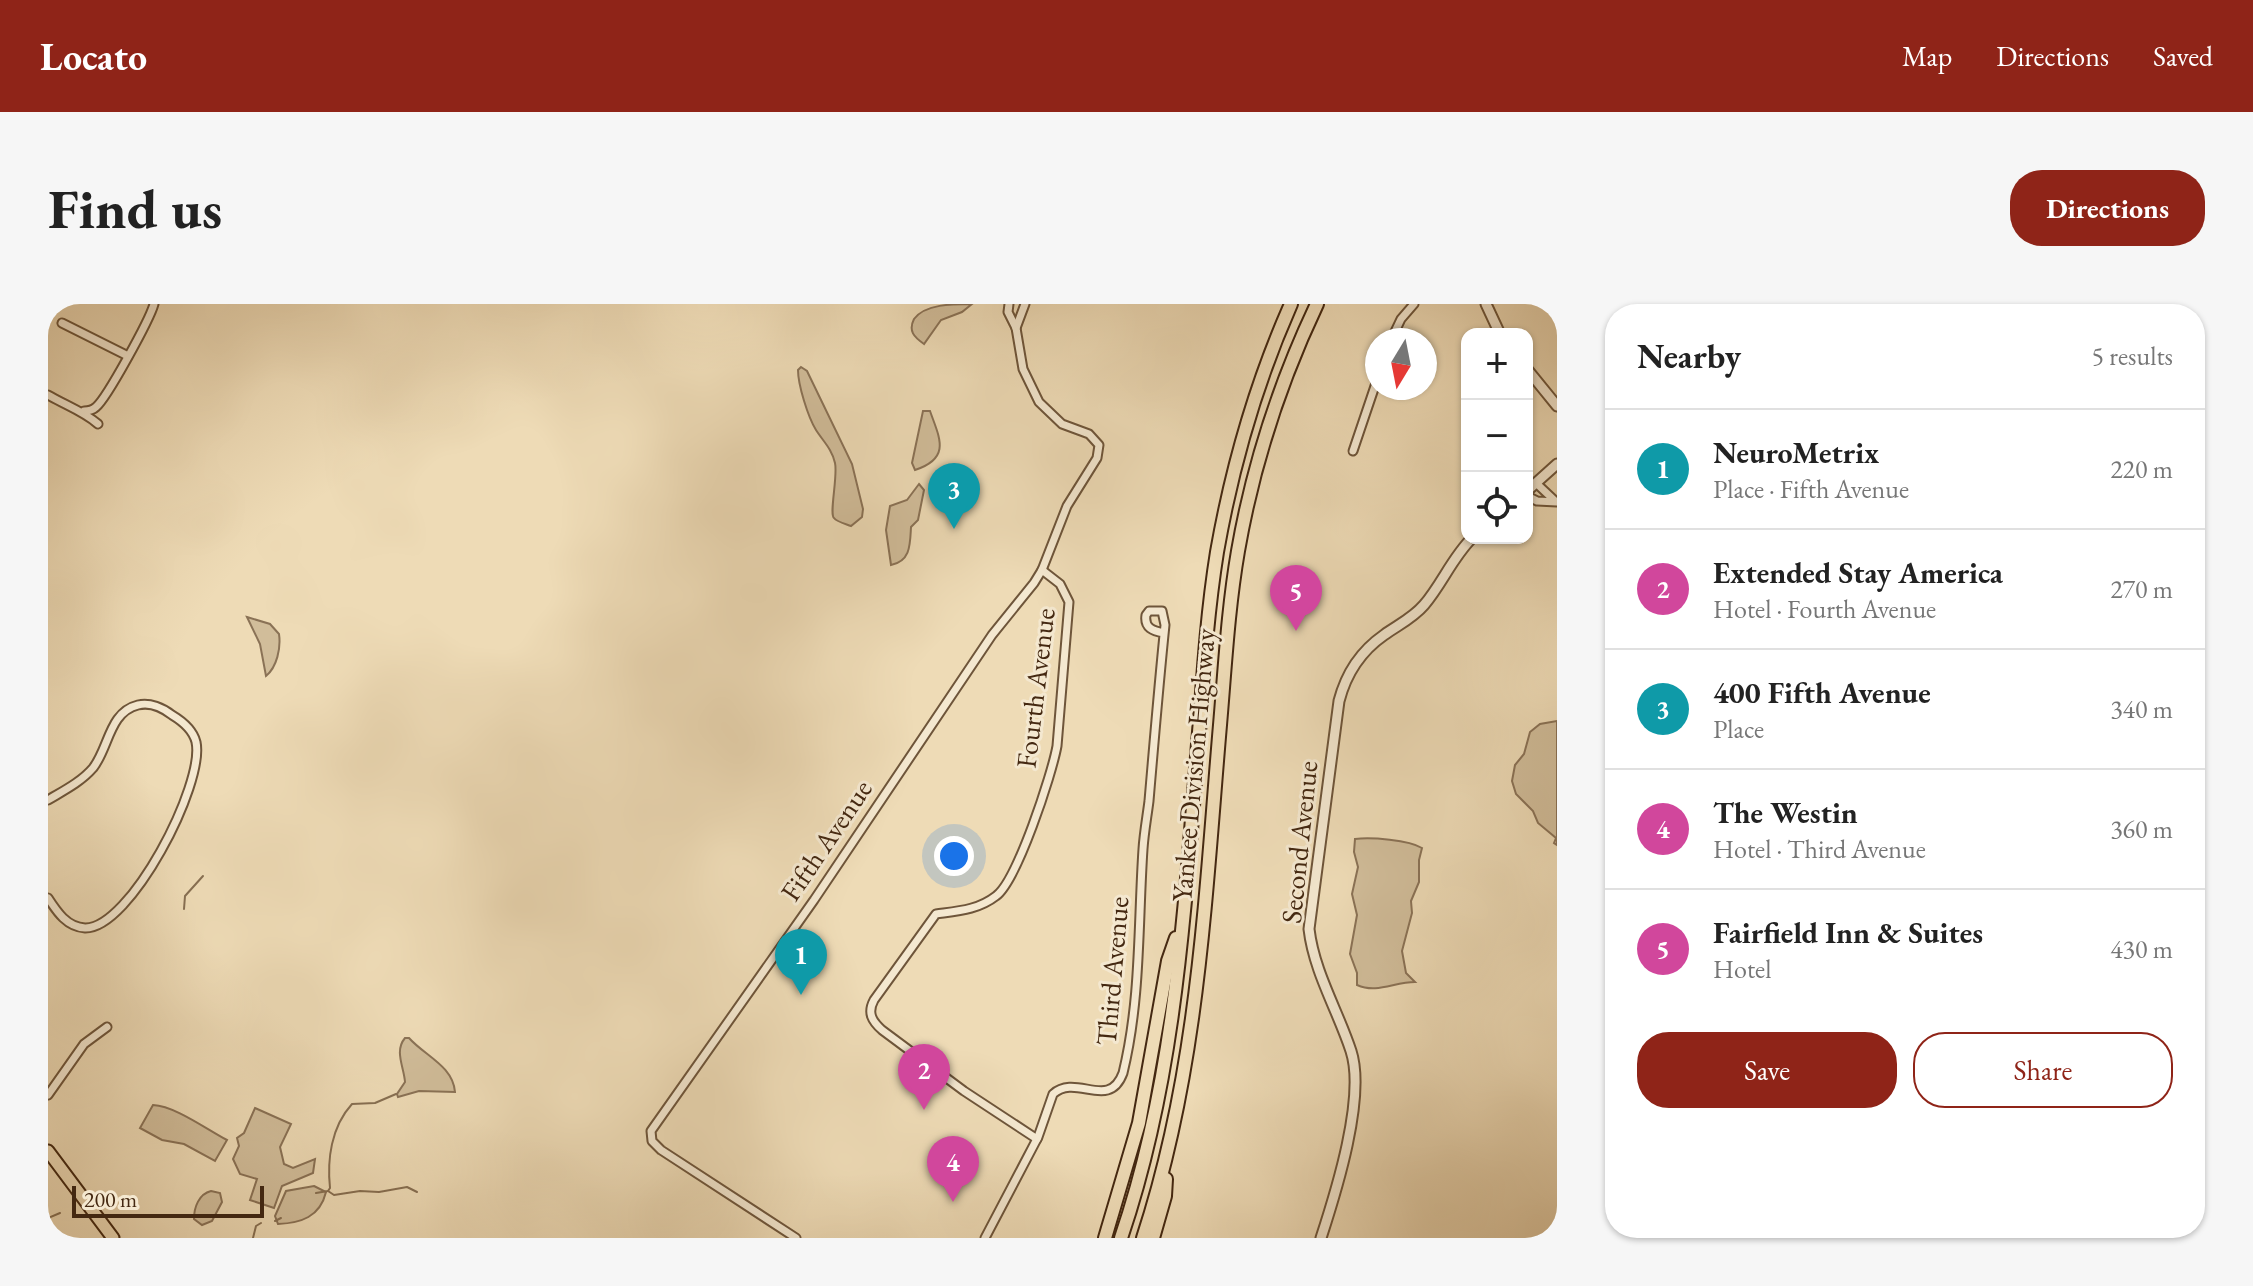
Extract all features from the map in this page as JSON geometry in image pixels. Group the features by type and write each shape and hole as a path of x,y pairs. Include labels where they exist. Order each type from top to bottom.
{"highway":[{"name":"Yankee Division Highway","path":"1121,1238 1145,1160 1172,1022 1208,619 1218,545 1246,427 1291,304"},
{"name":"Yankee Division Highway","path":"1143,1238 1168,1153 1196,1002 1228,630 1238,549 1265,437 1288,371 1317,304"},
{"path":"1105,1238 1139,1123 1168,961 1183,912"},
{"path":"1153,1238 1165,1196 1168,1153"}],"main road":[{"path":"48,1151 113,1238"}],"street":[{"path":"84,411 96,407 128,356 154,304"},
{"path":"1009,304 1008,312 1016,328"},
{"path":"1016,328 1025,304"},
{"path":"1397,328 1414,304"},
{"path":"1486,304 1497,328"},
{"path":"62,323 128,356"},
{"name":"Fifth Avenue","path":"796,1238 661,1150 650,1137 653,1126 814,900 973,661 1042,570 1067,506 1097,458 1099,445 1089,434 1062,424 1039,402 1023,369 1016,328"},
{"path":"1533,376 1557,406"},
{"path":"48,395 84,411 98,424"},
{"path":"1353,451 1370,400"},
{"path":"1533,486 1557,464"},
{"path":"1536,483 1557,502"},
{"path":"1533,498 1537,501 1557,502"},
{"name":"Second Avenue","path":"1321,1238 1351,1126 1356,1088 1351,1051 1316,960 1309,929 1339,701 1346,680 1362,655 1420,610 1467,544"},
{"name":"Fourth Avenue","path":"1037,1139 964,1091 882,1030 870,1011 874,1000 936,914 971,909 999,895 1011,876 1037,810 1057,746 1069,608 1067,593 1042,570"},
{"name":"Third Avenue","path":"985,1238 1037,1139 1051,1098 1057,1090 1071,1087 1106,1091 1118,1084 1123,1073 1139,968 1143,852 1164,633"},
{"path":"48,800 77,783 93,768 115,723 128,709 139,705 156,707 184,724 193,735 196,754 179,818 149,869 119,908 102,923 84,928 66,921 48,898"},
{"path":"48,1095 84,1044 107,1027"}],"shaded area":[{"path":"972,304 962,312 941,320 924,344 913,333 914,319 925,310"},
{"path":"801,367 807,371 852,464 863,509 862,517 851,526 837,521 833,515 835,463 807,409 798,376"},
{"path":"923,411 930,411 940,446 934,459 915,470 912,463"},
{"path":"919,484 924,490 918,520 911,527 908,551 902,560 891,565 886,530 890,506 907,500"},
{"path":"247,617 270,624 279,634 277,657 266,676 260,644"},
{"path":"1557,721 1557,845 1554,843 1556,838 1538,823 1533,811 1516,794 1512,781 1515,765 1524,754 1530,732 1540,724"},
{"path":"1355,839 1390,840 1422,848 1419,882 1411,901 1412,913 1402,951 1406,973 1415,982 1379,988 1357,985 1357,973 1350,954 1357,915 1352,894 1358,867"},
{"path":"405,1038 409,1038 444,1068 455,1092 419,1091 398,1097 405,1082 400,1048"},
{"path":"153,1105 181,1114 227,1140 215,1161 184,1144 162,1140 140,1128"},
{"path":"255,1108 291,1124 280,1147 284,1164 293,1168 315,1159 313,1173 282,1186 274,1208 250,1200 257,1179 240,1174 233,1159 239,1146 237,1138 244,1133"},
{"path":"314,1186 326,1192 314,1213 302,1220 278,1224 275,1216 286,1191"},
{"path":"211,1191 220,1193 222,1202 212,1221 202,1225 194,1219 195,1210 200,1198"}],"waterway":[{"path":"184,909 185,896 203,876"},
{"path":"316,1193 330,1188 332,1144 339,1123 352,1104 375,1103 396,1094"},
{"path":"328,1191 334,1195 407,1187 417,1192"},
{"path":"48,1218 60,1213"},
{"path":"275,1221 281,1218"},
{"path":"253,1238 256,1226 261,1223"}],"place":[{"name":"400 Fifth Avenue","path":"954,529"},
{"name":"Fairfield Inn & Suites","path":"1296,631"},
{"name":"NeuroMetrix","path":"801,995"},
{"name":"Extended Stay America","path":"924,1110"},
{"name":"The Westin","path":"953,1202"}]}
